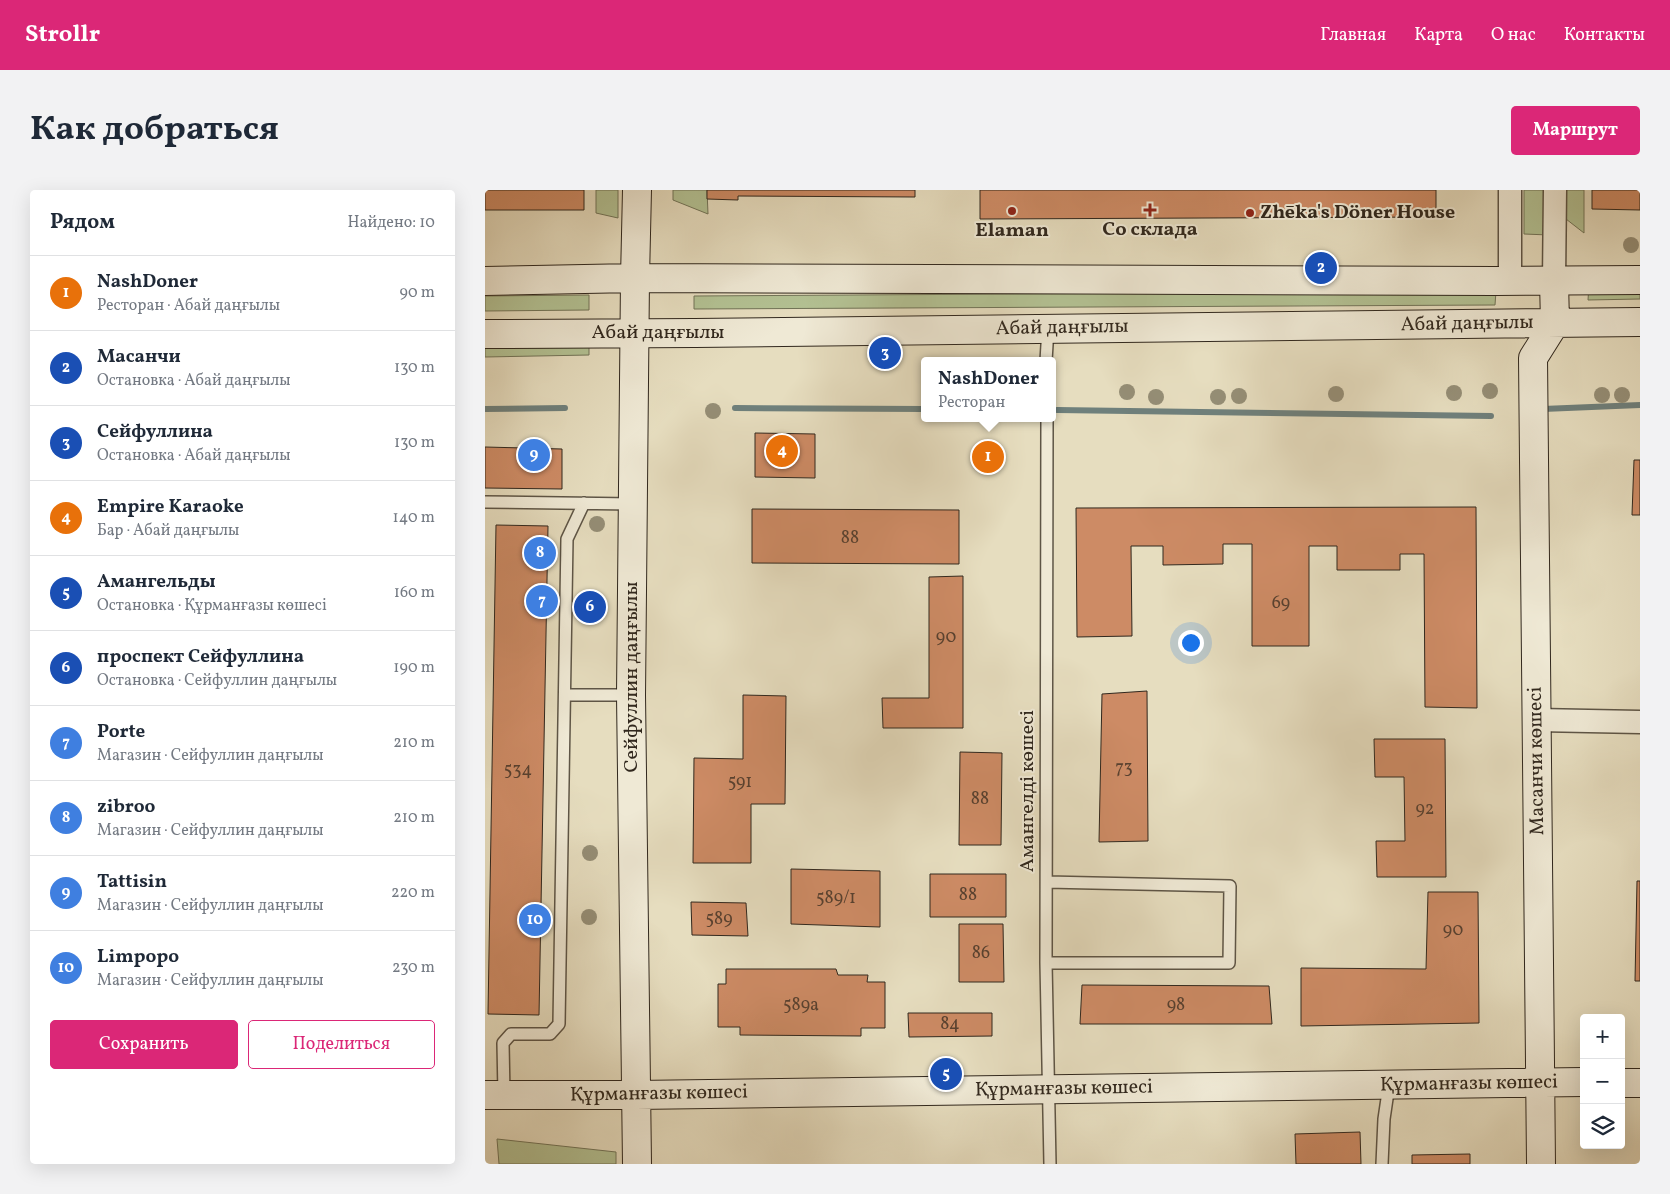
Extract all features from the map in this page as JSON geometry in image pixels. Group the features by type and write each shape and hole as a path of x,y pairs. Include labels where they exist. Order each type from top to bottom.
{"main road":[{"name":"Сейфуллин даңғылы","path":"637,190 631,695 637,1164"},
{"name":"Абай даңғылы","path":"485,281 635,278 1640,280"},
{"path":"1510,281 1511,323 1533,358 1555,323 1555,281"},
{"name":"Абай даңғылы","path":"485,334 1640,322"},
{"name":"Масанчи көшесі","path":"1533,358 1541,1164"},
{"name":"Құрманғазы көшесі","path":"495,1095 636,1095 1580,1082"},
{"path":"1625,1083 1640,1083"}],"street":[{"path":"1510,190 1510,281"},
{"path":"1555,190 1555,281"},
{"path":"1537,720 1640,722"}],"lane":[{"path":"1046,357 1048,328"},
{"name":"Амангелді көшесі","path":"1047,422 1047,963 1050,1164"},
{"path":"485,502 633,504"},
{"path":"495,1095 503,1044 511,1034 550,1034 559,1024 567,539 584,503"},
{"path":"565,695 631,695"},
{"path":"1047,882 1230,886 1229,963 1047,963"},
{"path":"1382,1164 1384,1120 1389,1085"}],"green space":[{"path":"596,190 618,190 618,218 596,213"},
{"path":"673,190 707,190 708,214 673,200"},
{"path":"1524,190 1549,190 1549,235 1524,234"},
{"path":"1565,190 1584,190 1584,233 1566,219"},
{"path":"1589,284 1640,284 1640,299 1588,300"},
{"path":"1496,291 1495,305 694,309 694,296"},
{"path":"589,295 589,310 485,311 485,296"},
{"path":"485,334 589,334 589,355 485,357"},
{"path":"497,1139 616,1152 616,1164 499,1164"}],"building":[{"path":"485,190 584,190 584,210 485,210"},
{"path":"707,190 915,190 915,197 738,196 738,200 707,199"},
{"path":"980,190 1436,190 1436,217 980,219"},
{"path":"1592,190 1640,190 1640,210 1592,209"},
{"path":"755,433 815,434 815,478 755,477"},
{"path":"485,447 562,449 562,489 485,488"},
{"path":"1634,460 1640,460 1640,515 1632,515"},
{"path":"1476,507 1477,708 1425,707 1424,554 1400,554 1400,570 1337,570 1337,546 1309,546 1309,646 1252,646 1252,544 1223,544 1223,564 1163,565 1163,546 1131,546 1132,636 1077,637 1076,508"},
{"path":"752,509 959,510 959,564 752,563"},
{"path":"496,525 548,526 539,1015 488,1014"},
{"path":"963,576 963,728 883,728 882,698 929,698 929,577"},
{"path":"1147,691 1148,841 1099,842 1102,694"},
{"path":"743,695 786,696 785,804 751,804 751,863 693,863 694,758 743,759"},
{"path":"1374,739 1445,739 1446,877 1377,877 1376,841 1405,841 1404,777 1375,777"},
{"path":"960,752 1002,753 1001,845 959,845"},
{"path":"791,869 880,871 880,927 791,924"},
{"path":"930,874 1006,874 1006,917 930,917"},
{"path":"1637,881 1640,881 1640,981 1635,981"},
{"path":"1428,892 1478,892 1479,1023 1301,1026 1301,968 1426,969"},
{"path":"691,902 746,903 748,936 692,935"},
{"path":"959,924 1003,924 1004,982 959,982"},
{"path":"726,969 836,969 838,975 868,975 867,982 885,982 885,1028 861,1028 861,1036 740,1035 740,1027 718,1027 718,984 726,984"},
{"path":"1082,985 1269,986 1272,1024 1080,1024"},
{"path":"908,1013 992,1013 992,1036 909,1037"},
{"path":"1360,1132 1361,1164 1296,1164 1295,1134"},
{"path":"1470,1154 1470,1164 1412,1164 1412,1155"}],"waterway":[{"path":"1543,409 1640,405"},
{"path":"485,409 565,408"},
{"path":"735,408 921,409"},
{"path":"1057,410 1491,416"}],"place":[{"name":"Со склада","path":"1150,210"},
{"name":"Elaman","path":"1012,211"},
{"name":"Zhēka's Döner House","path":"1250,213"},
{"name":"Масанчи","path":"1321,268"},
{"name":"Сейфуллина","path":"885,353"},
{"name":"Empire Karaoke","path":"782,451"},
{"name":"Tattisin","path":"534,455"},
{"name":"NashDoner","path":"988,457"},
{"name":"zibroo","path":"540,553"},
{"name":"Porte","path":"542,601"},
{"name":"проспект Сейфуллина","path":"590,607"},
{"name":"Limpopo","path":"535,920"},
{"name":"Амангельды","path":"946,1074"}]}
